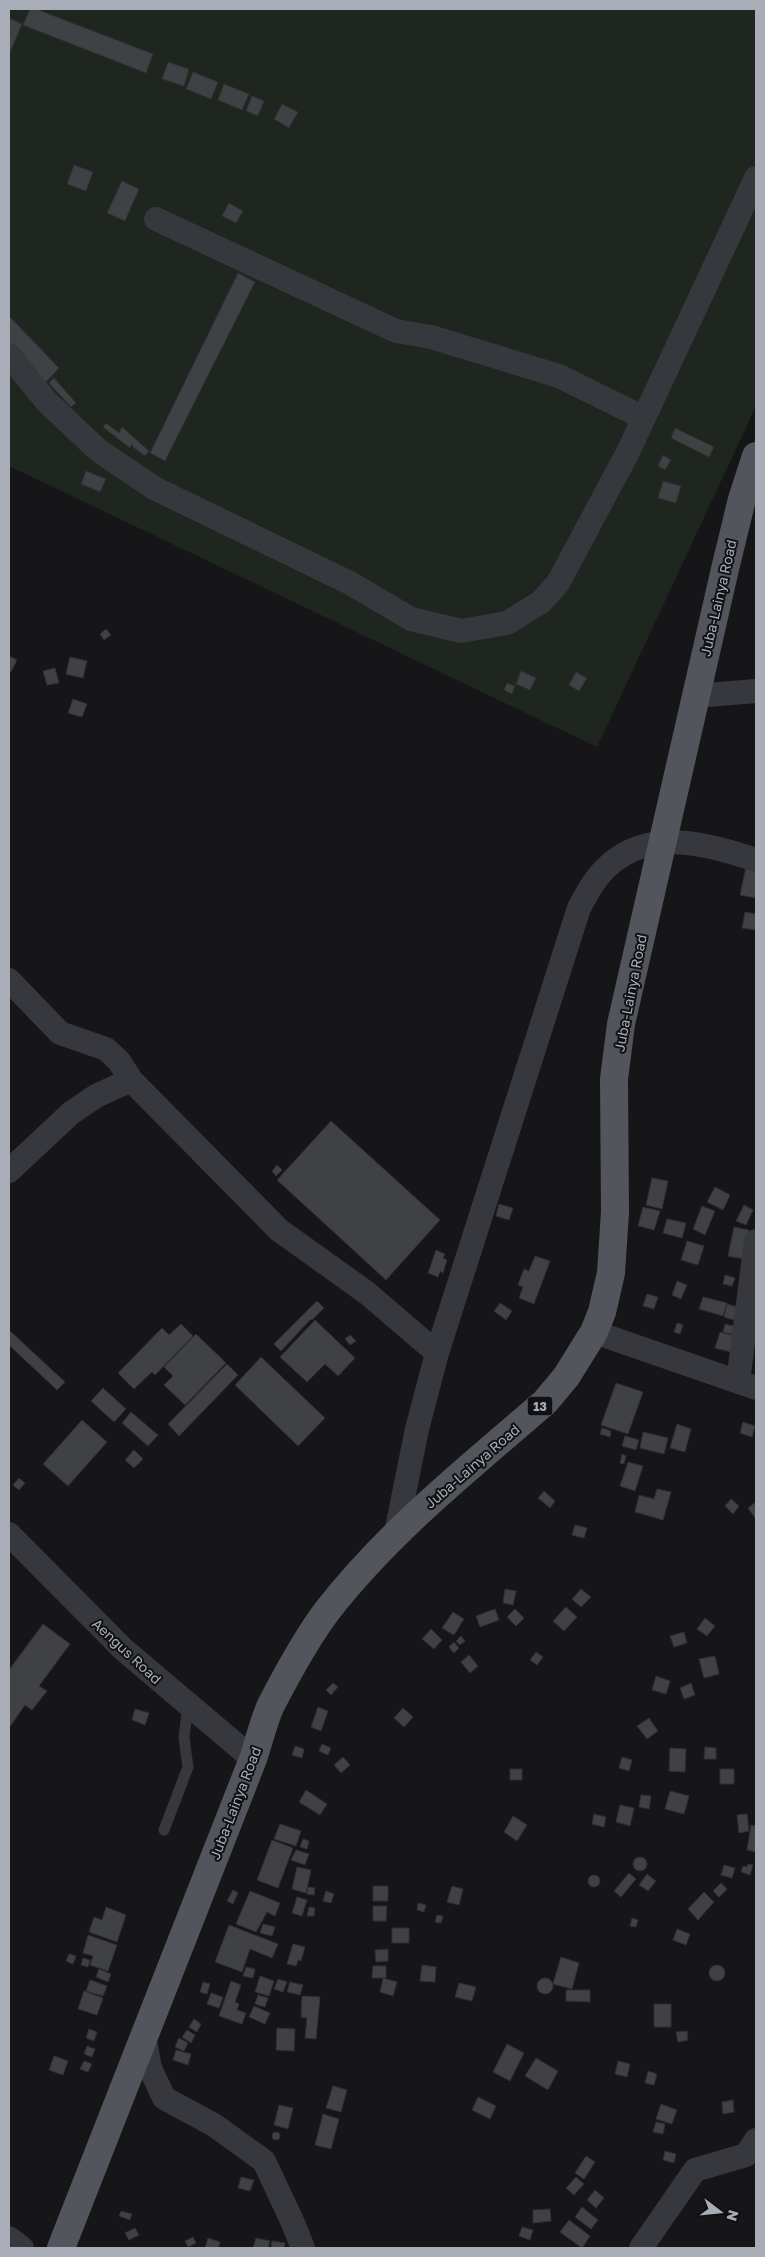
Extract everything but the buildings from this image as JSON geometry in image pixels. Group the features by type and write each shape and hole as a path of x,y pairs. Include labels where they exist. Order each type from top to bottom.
{"main road":[{"name":"Juba-Lainya Road","path":"61,2248 254,1759 271,1707 326,1612 396,1534 545,1402 566,1377 594,1332 602,1312 611,1273 615,1212 614,1079 620,1024 740,508 756,456"}],"street":[{"path":"9,355 47,402 98,450 154,488 350,583 411,619 461,631 507,623 541,602 558,583 644,418 756,178"},
{"path":"156,219 396,331 431,337 559,376 644,418"},
{"path":"695,696 756,691"},
{"path":"396,1534 418,1429 437,1353 580,908 591,886 606,868 620,856 640,848 661,843 694,843 756,860"},
{"path":"9,980 60,1033 106,1049 119,1061 131,1080 279,1230 366,1293 437,1353"},
{"path":"9,1171 71,1113 96,1096 131,1080"},
{"path":"594,1332 747,1385 756,1241"},
{"name":"Aengus Road","path":"9,1534 123,1649 254,1759"},
{"path":"144,2036 150,2068 164,2098 214,2125 264,2161 303,2248"},
{"path":"641,2248 695,2170 746,2155 756,2140"},
{"path":"9,2238 22,2248"}],"lane":[{"path":"164,1830 188,1767 184,1738 188,1704"}],"shaded area":[{"path":"9,9 756,9 756,406 597,747 9,466"}]}
